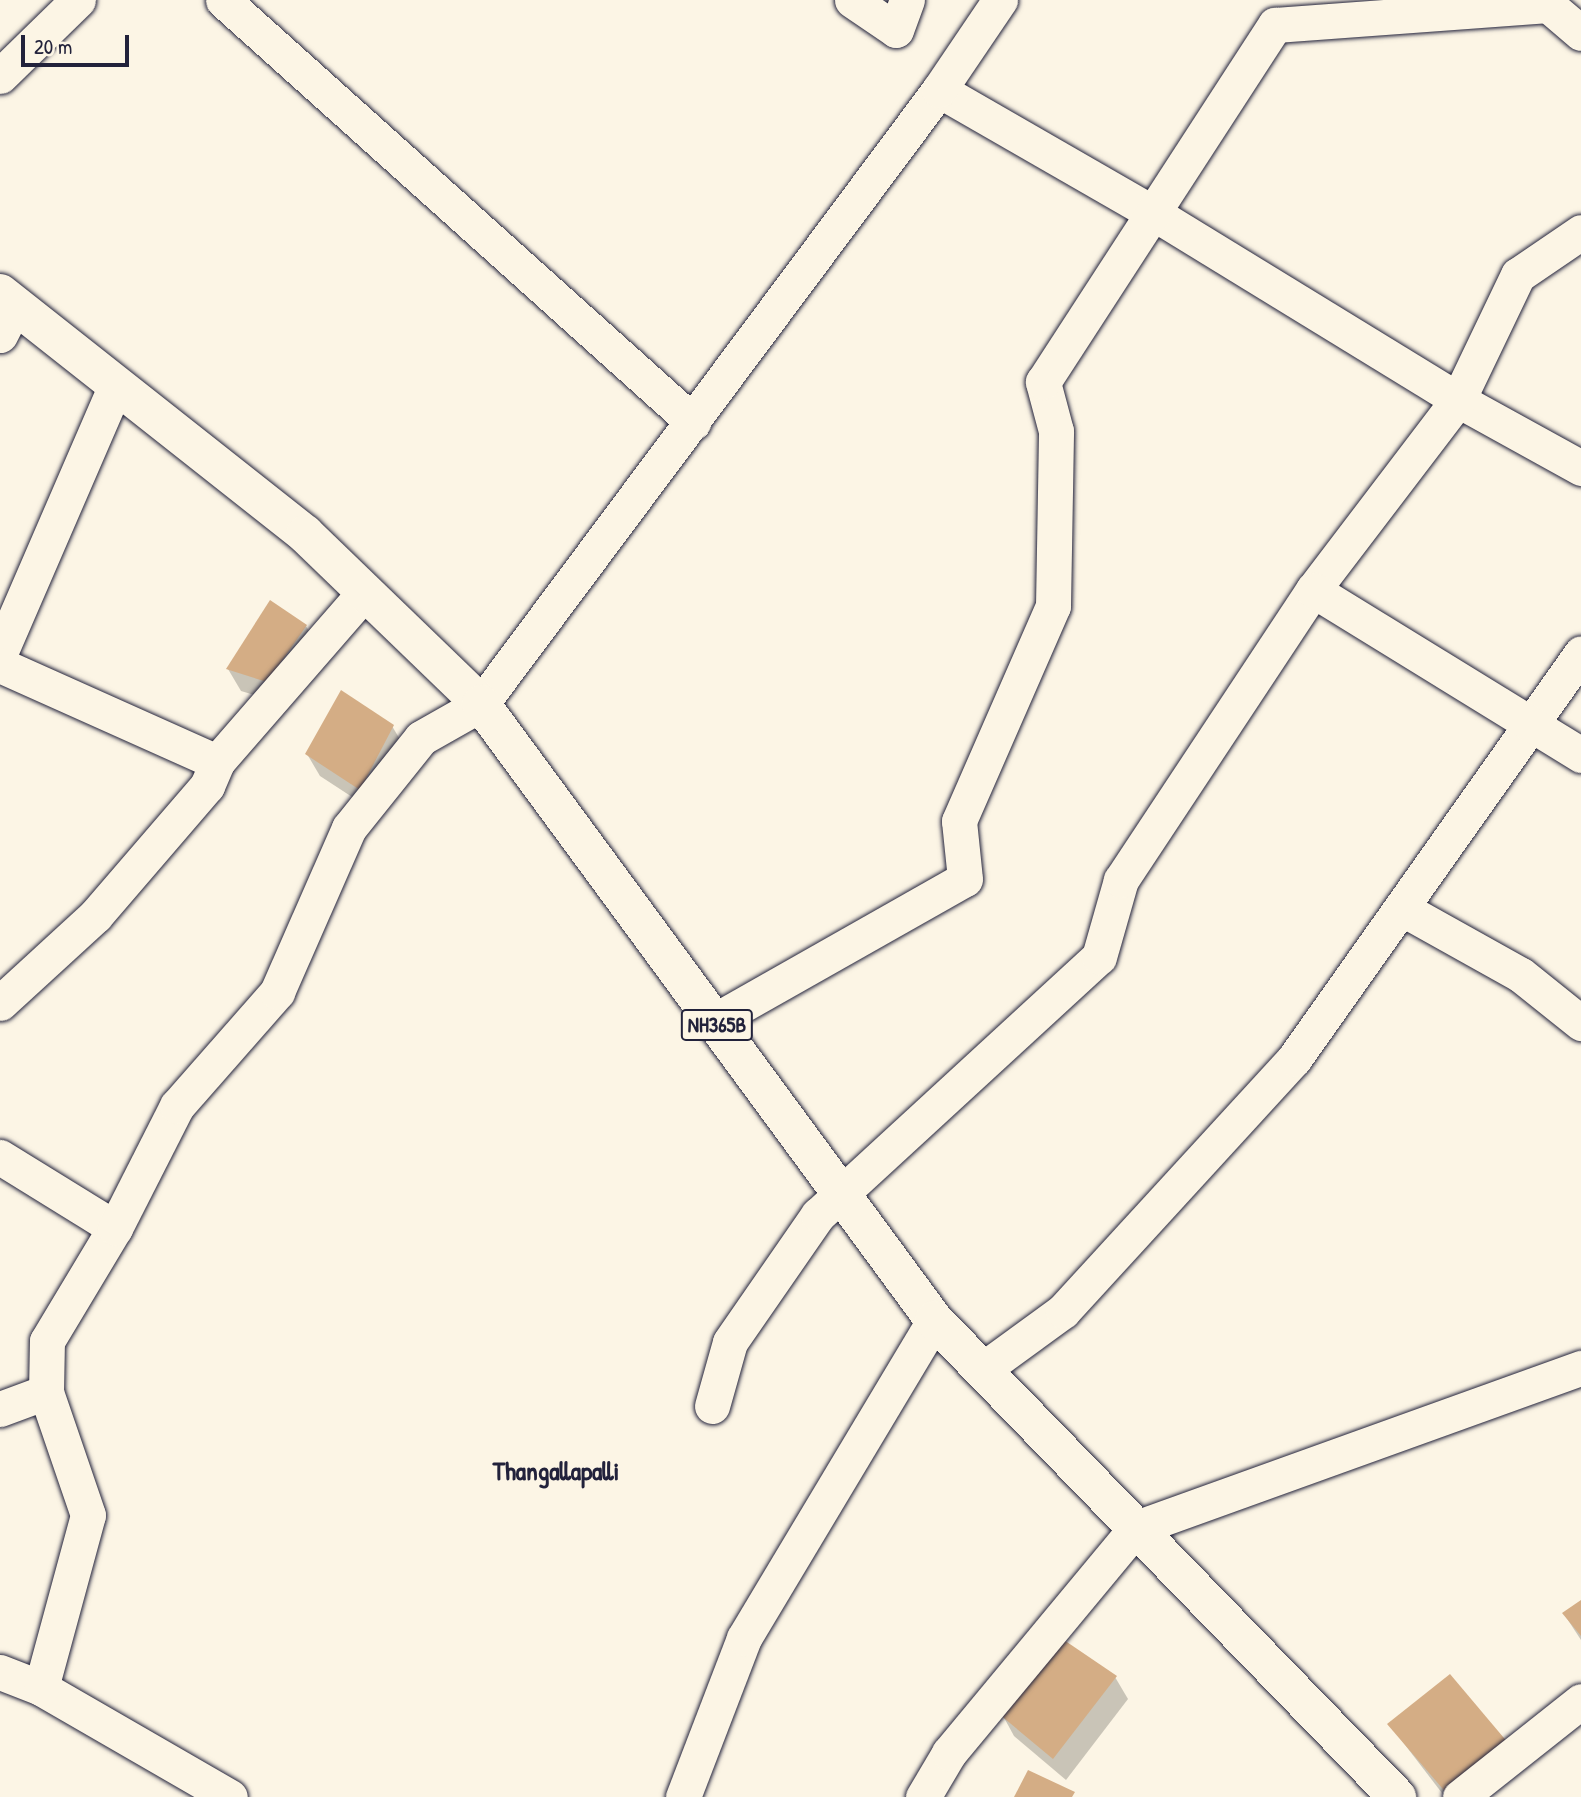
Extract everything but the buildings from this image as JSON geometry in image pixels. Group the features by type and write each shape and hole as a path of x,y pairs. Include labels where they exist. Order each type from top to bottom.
{"highway":[{"name":"NH365B","path":"5,311 116,385 305,534 481,704 839,1195 934,1320 1397,1797"}],"street":[{"path":"0,76 78,0"},
{"path":"223,0 693,422"},
{"path":"852,0 896,30 907,0"},
{"path":"41,1688 88,1515 46,1392 47,1341 115,1228 177,1106 277,992 349,828 421,738 481,704 939,90 1000,0"},
{"path":"714,1021 965,879 959,821 1053,606 1056,431 1043,382 1155,214 1275,25 1548,5 1581,33"},
{"path":"939,90 1155,214 1458,400 1581,468"},
{"path":"712,1406 730,1342 818,1215 1099,957 1121,880 1313,590 1458,400 1518,275 1581,232"},
{"path":"0,653 116,385"},
{"path":"1313,590 1529,726 1581,755"},
{"path":"0,1003 94,916 207,786 216,762 365,592"},
{"path":"982,1370 1063,1311 1294,1059 1581,653"},
{"path":"0,665 216,762"},
{"path":"1401,908 1521,975 1581,1023"},
{"path":"0,1157 115,1228"},
{"path":"683,1797 744,1638 934,1320"},
{"path":"923,1797 949,1753 1136,1528 1581,1368"},
{"path":"0,1409 46,1392"},
{"path":"0,1672 41,1688 230,1797"},
{"path":"1460,1797 1581,1701"}],"district":[{"name":"Thangallapalli","path":"556,1471"}]}
